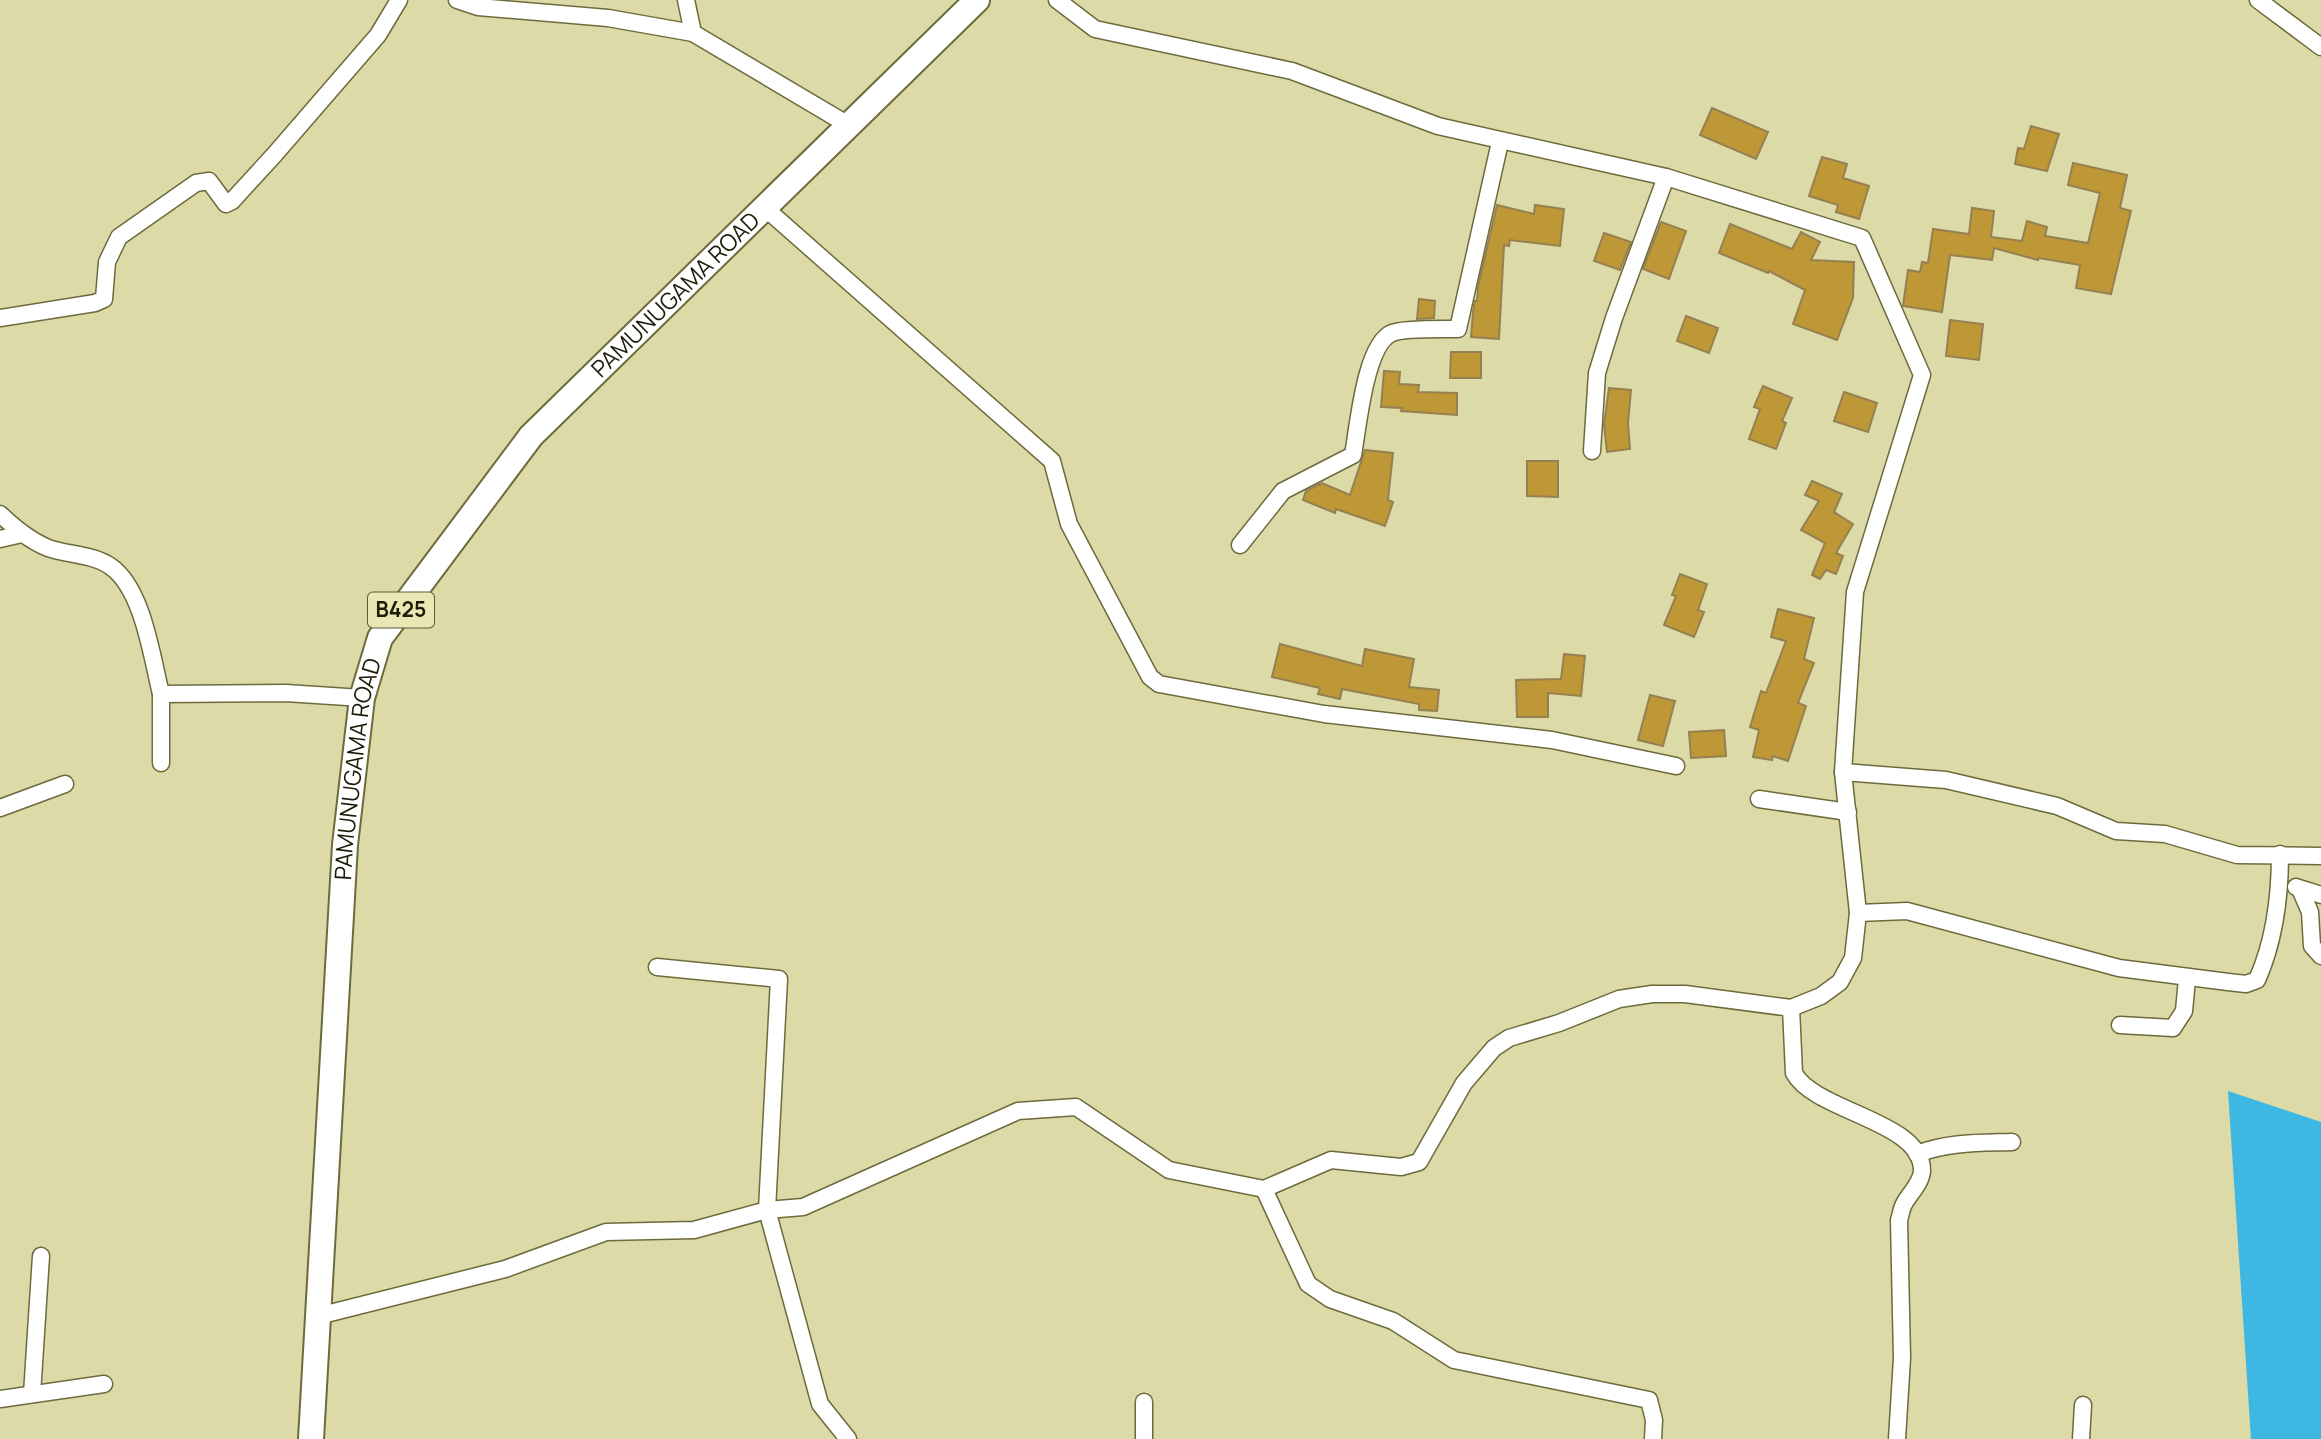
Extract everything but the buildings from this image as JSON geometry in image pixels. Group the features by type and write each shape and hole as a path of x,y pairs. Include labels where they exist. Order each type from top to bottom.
{"main road":[{"name":"PAMUNUGAMA ROAD","path":"311,1439 345,845 362,698 380,638 531,436 977,0"}],"street":[{"path":"0,318 95,303 104,299 107,262 119,237 196,183 209,181 226,204 232,201 378,35 399,0"},
{"path":"457,0 478,7 608,18 693,33 850,126"},
{"path":"686,0 693,33"},
{"path":"318,1316 505,1269 606,1232 694,1230 766,1210 803,1207 1018,1111 1076,1107 1169,1170 1264,1189 1331,1160 1401,1167 1419,1162 1464,1083 1494,1048 1509,1038 1559,1023 1619,999 1653,994 1685,994 1791,1008 1821,996 1840,982 1853,958 1858,913 1843,772 1855,592 1922,375 1862,239 1666,177 1438,126 1292,71 1095,29 1057,0"},
{"path":"2258,0 2321,47"},
{"path":"1240,545 1283,491 1353,455 1367,369 1384,339 1393,332 1458,329 1500,142"},
{"path":"1592,451 1597,373 1666,177"},
{"path":"765,208 1052,461 1069,524 1150,677 1159,684 1324,714 1552,740 1676,766"},
{"path":"0,514 22,534 49,548 80,554 110,566 127,584 142,615 162,694 161,763"},
{"path":"0,539 22,534"},
{"path":"162,694 286,693 362,698"},
{"path":"1843,772 1946,780 2057,806 2116,831 2165,834 2237,855 2321,856"},
{"path":"0,808 65,784"},
{"path":"1759,799 1848,812"},
{"path":"1858,913 1907,911 2119,968 2188,979 2246,984 2257,980 2265,962 2280,882 2280,854"},
{"path":"2280,882 2321,895"},
{"path":"2300,888 2310,912 2312,946 2321,956"},
{"path":"657,967 779,979 766,1210 820,1405 848,1439"},
{"path":"2120,1025 2173,1027 2183,1011 2188,979"},
{"path":"1791,1008 1794,1073 1799,1082 1823,1098 1894,1132 1917,1154 1922,1170 1903,1205 1899,1220 1902,1358 1897,1439"},
{"path":"1917,1154 1960,1143 2012,1142"},
{"path":"1264,1189 1308,1284 1330,1299 1393,1321 1454,1360 1649,1400 1654,1420 1653,1439"},
{"path":"32,1394 41,1256"},
{"path":"0,1399 104,1384"},
{"path":"1144,1402 1144,1439"},
{"path":"2081,1439 2083,1405"}],"water":[{"path":"2228,1091 2321,1122 2321,1439 2251,1439"}]}
